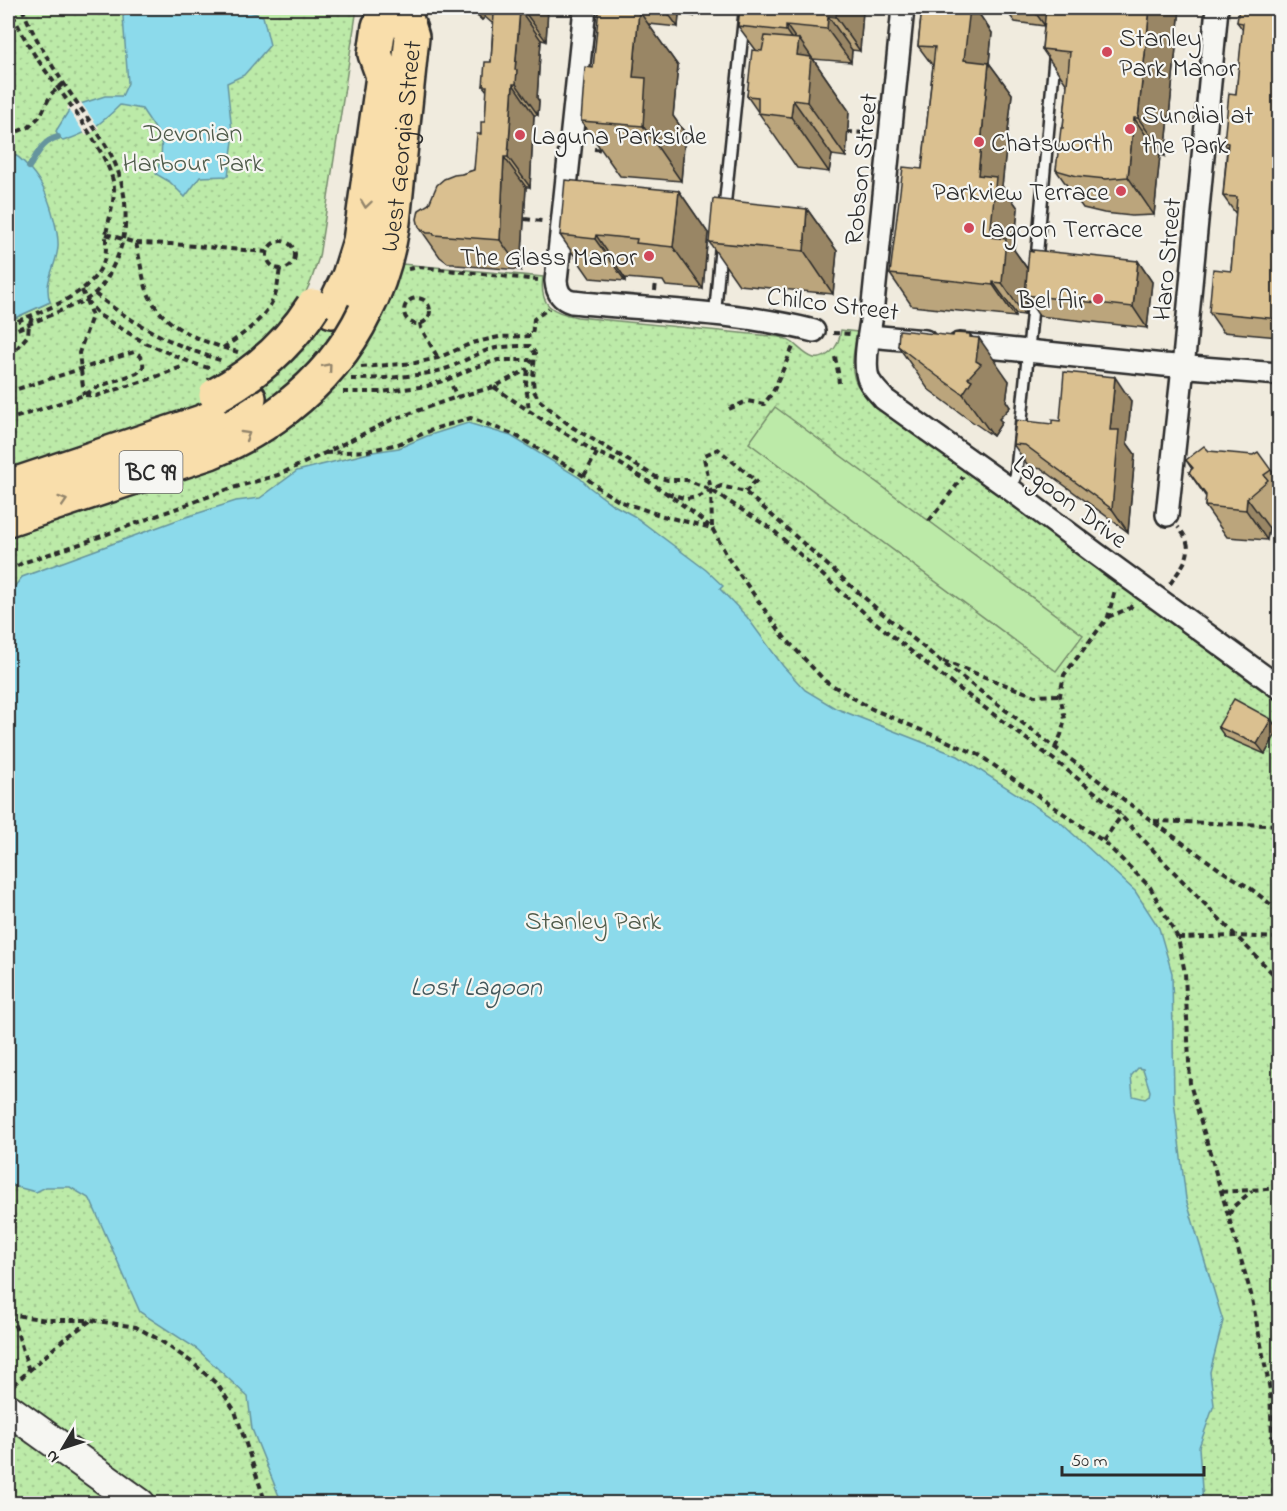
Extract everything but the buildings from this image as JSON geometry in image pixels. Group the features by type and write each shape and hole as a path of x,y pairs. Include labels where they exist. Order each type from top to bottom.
{"highway":[{"name":"West Georgia Street","path":"322,308 349,276 357,254 383,76 375,54 379,26 394,8"},
{"name":"West Georgia Street","path":"8,519 216,450 255,430 286,408 314,384 331,365 353,335 371,298 388,248 393,222 412,37 403,8"},
{"path":"8,467 179,411 218,384 245,378 273,355 295,331 322,308 325,281 334,253 341,218 361,83 375,54"},
{"name":"BC 99","path":"8,487 194,426 221,414 249,398 275,378 302,352 322,308"}],"street":[{"name":"Chilco Street","path":"585,8 556,281 558,290 564,299 572,302 715,315 790,325 814,331"},
{"name":"Robson Street","path":"869,336 903,8"},
{"name":"Haro Street","path":"1167,515 1217,8"},
{"name":"Chilco Street","path":"869,336 1280,374"},
{"name":"Lagoon Drive","path":"869,336 867,369 870,381 874,389 885,399 1280,688"},
{"path":"8,1409 140,1503"}],"lane":[{"path":"715,315 745,8"},
{"path":"1010,489 1016,475 1029,351 1056,43"}],"path":[{"path":"8,326 64,301 89,285 105,258 106,234 114,188 102,152 36,58 10,8"},
{"path":"8,333 95,294 106,282 120,251 126,224 126,206 115,163 64,83 22,8"},
{"path":"326,8 355,11 355,8"},
{"path":"8,135 29,127 41,115 51,94 64,83"},
{"path":"848,132 868,133"},
{"path":"594,149 612,151"},
{"path":"525,219 542,220"},
{"path":"106,234 136,243 267,252"},
{"path":"278,241 288,242 296,254 295,259 289,267 280,269 271,265 267,252 271,245 278,241"},
{"path":"136,243 144,282 158,311 172,324 189,334 242,353"},
{"path":"419,267 536,279"},
{"path":"223,348 246,332 268,307 277,288 280,269"},
{"path":"784,305 785,289"},
{"path":"82,290 92,316 79,353 84,395"},
{"path":"95,294 136,323 171,342 208,356"},
{"path":"416,297 425,299 430,307 430,315 420,324 412,323 404,313 408,301 416,297"},
{"path":"86,300 99,315 145,343 192,363 205,366 218,384"},
{"path":"8,356 28,335 29,324 34,314"},
{"path":"353,368 415,363 438,358 472,343 499,337 532,336 534,319"},
{"path":"420,324 438,358"},
{"name":"Chilco Street","path":"814,331 869,336"},
{"path":"350,379 425,373 444,369 489,350 530,346 536,353 532,379 534,391 539,400 565,422 656,477 668,480 687,480 711,490 773,530 871,619 1122,815 1167,865 1280,981"},
{"path":"729,409 747,401 764,404 773,392 793,347"},
{"path":"8,392 134,352 139,354 144,364 137,373 100,386 84,395 8,420"},
{"path":"835,357 839,383"},
{"path":"343,392 381,392 427,386 498,360 529,360 535,364"},
{"path":"84,395 96,396 150,380 184,366"},
{"path":"8,572 22,563 229,489 278,475 391,420 494,387 528,369 526,383 529,411"},
{"path":"452,386 457,397"},
{"path":"494,387 597,453 609,457 667,493 712,528 730,561 784,637 825,681 870,708 979,755 1103,841 1150,887 1178,938 1185,974 1190,1084 1251,1293 1270,1390 1273,1503"},
{"path":"326,453 367,451 398,444 471,417 515,435 584,476 619,501 663,516 712,528"},
{"path":"712,528 711,490 705,455 718,449 756,481 745,492"},
{"path":"584,476 597,453"},
{"path":"929,521 965,474"},
{"path":"667,493 687,499 721,486 745,492 877,609 938,659 1152,821 1250,888 1280,914"},
{"path":"1167,589 1186,557 1188,550 1186,538"},
{"path":"1055,748 1065,719 1059,695 1064,675 1108,617 1116,586"},
{"path":"1108,617 1130,608 1137,600"},
{"path":"938,659 1035,696 1059,695"},
{"path":"1103,841 1122,815"},
{"path":"1152,821 1280,824"},
{"path":"1178,938 1235,936 1280,938"},
{"path":"1221,1192 1280,1188"},
{"path":"1228,1216 1234,1206 1252,1191"},
{"path":"9,1314 46,1320 91,1320 136,1327 193,1363 218,1385 235,1412 264,1498 269,1503"},
{"path":"9,1314 16,1328 29,1371"},
{"path":"8,1390 63,1340 91,1320"}],"green space":[{"name":"Lost Lagoon","path":"8,8 357,8 319,257 298,309 383,316 402,264 543,277 542,287 545,301 561,313 577,317 780,337 815,358 825,356 833,350 841,330 857,332 853,359 854,375 860,390 867,397 1279,703 1279,1503 8,1503 8,321 50,302 12,153 8,151"},
{"path":"775,407 1083,635 1056,671 749,443"}],"water":[{"path":"127,8 237,8 263,16 270,45 244,75 227,83 233,141 228,176 200,177 185,197 170,182 156,174 162,146 158,133 142,109 120,105 94,127 63,141 58,137 56,131 71,107 105,96 122,96 128,83 123,17"},
{"path":"8,151 25,163 42,186 54,220 58,247 48,287 50,302 8,321"},
{"name":"Lost Lagoon","path":"468,423 511,436 580,478 612,504 634,516 706,570 723,586 720,589 747,617 783,666 805,690 835,708 958,756 1060,822 1135,891 1159,928 1172,973 1174,1100 1186,1199 1223,1321 1210,1372 1214,1405 1199,1447 1203,1503 289,1503 279,1496 252,1429 248,1397 197,1349 140,1312 90,1199 70,1187 46,1187 36,1192 13,1186 8,1180 8,595 22,577 180,519 236,501 260,498 297,471 373,452 399,448","holes":["1138,1068 1143,1069 1150,1091 1149,1096 1145,1099 1133,1096 1131,1076"]}],"pier":[{"path":"80,101 99,128 86,136 67,108 69,104"}],"waterway":[{"path":"29,167 44,145 58,137"}],"place":[{"name":"Stanley Park Manor","path":"1107,52"},
{"name":"Sundial at the Park","path":"1130,129"},
{"name":"Laguna Parkside","path":"520,135"},
{"name":"Chatsworth","path":"979,142"},
{"name":"Parkview Terrace","path":"1121,191"},
{"name":"Lagoon Terrace","path":"969,228"},
{"name":"The Glass Manor","path":"649,256"},
{"name":"Bel Air","path":"1098,299"}],"park label":[{"name":"Devonian Harbour Park","path":"193,147"},
{"name":"Stanley Park","path":"593,920"}]}
